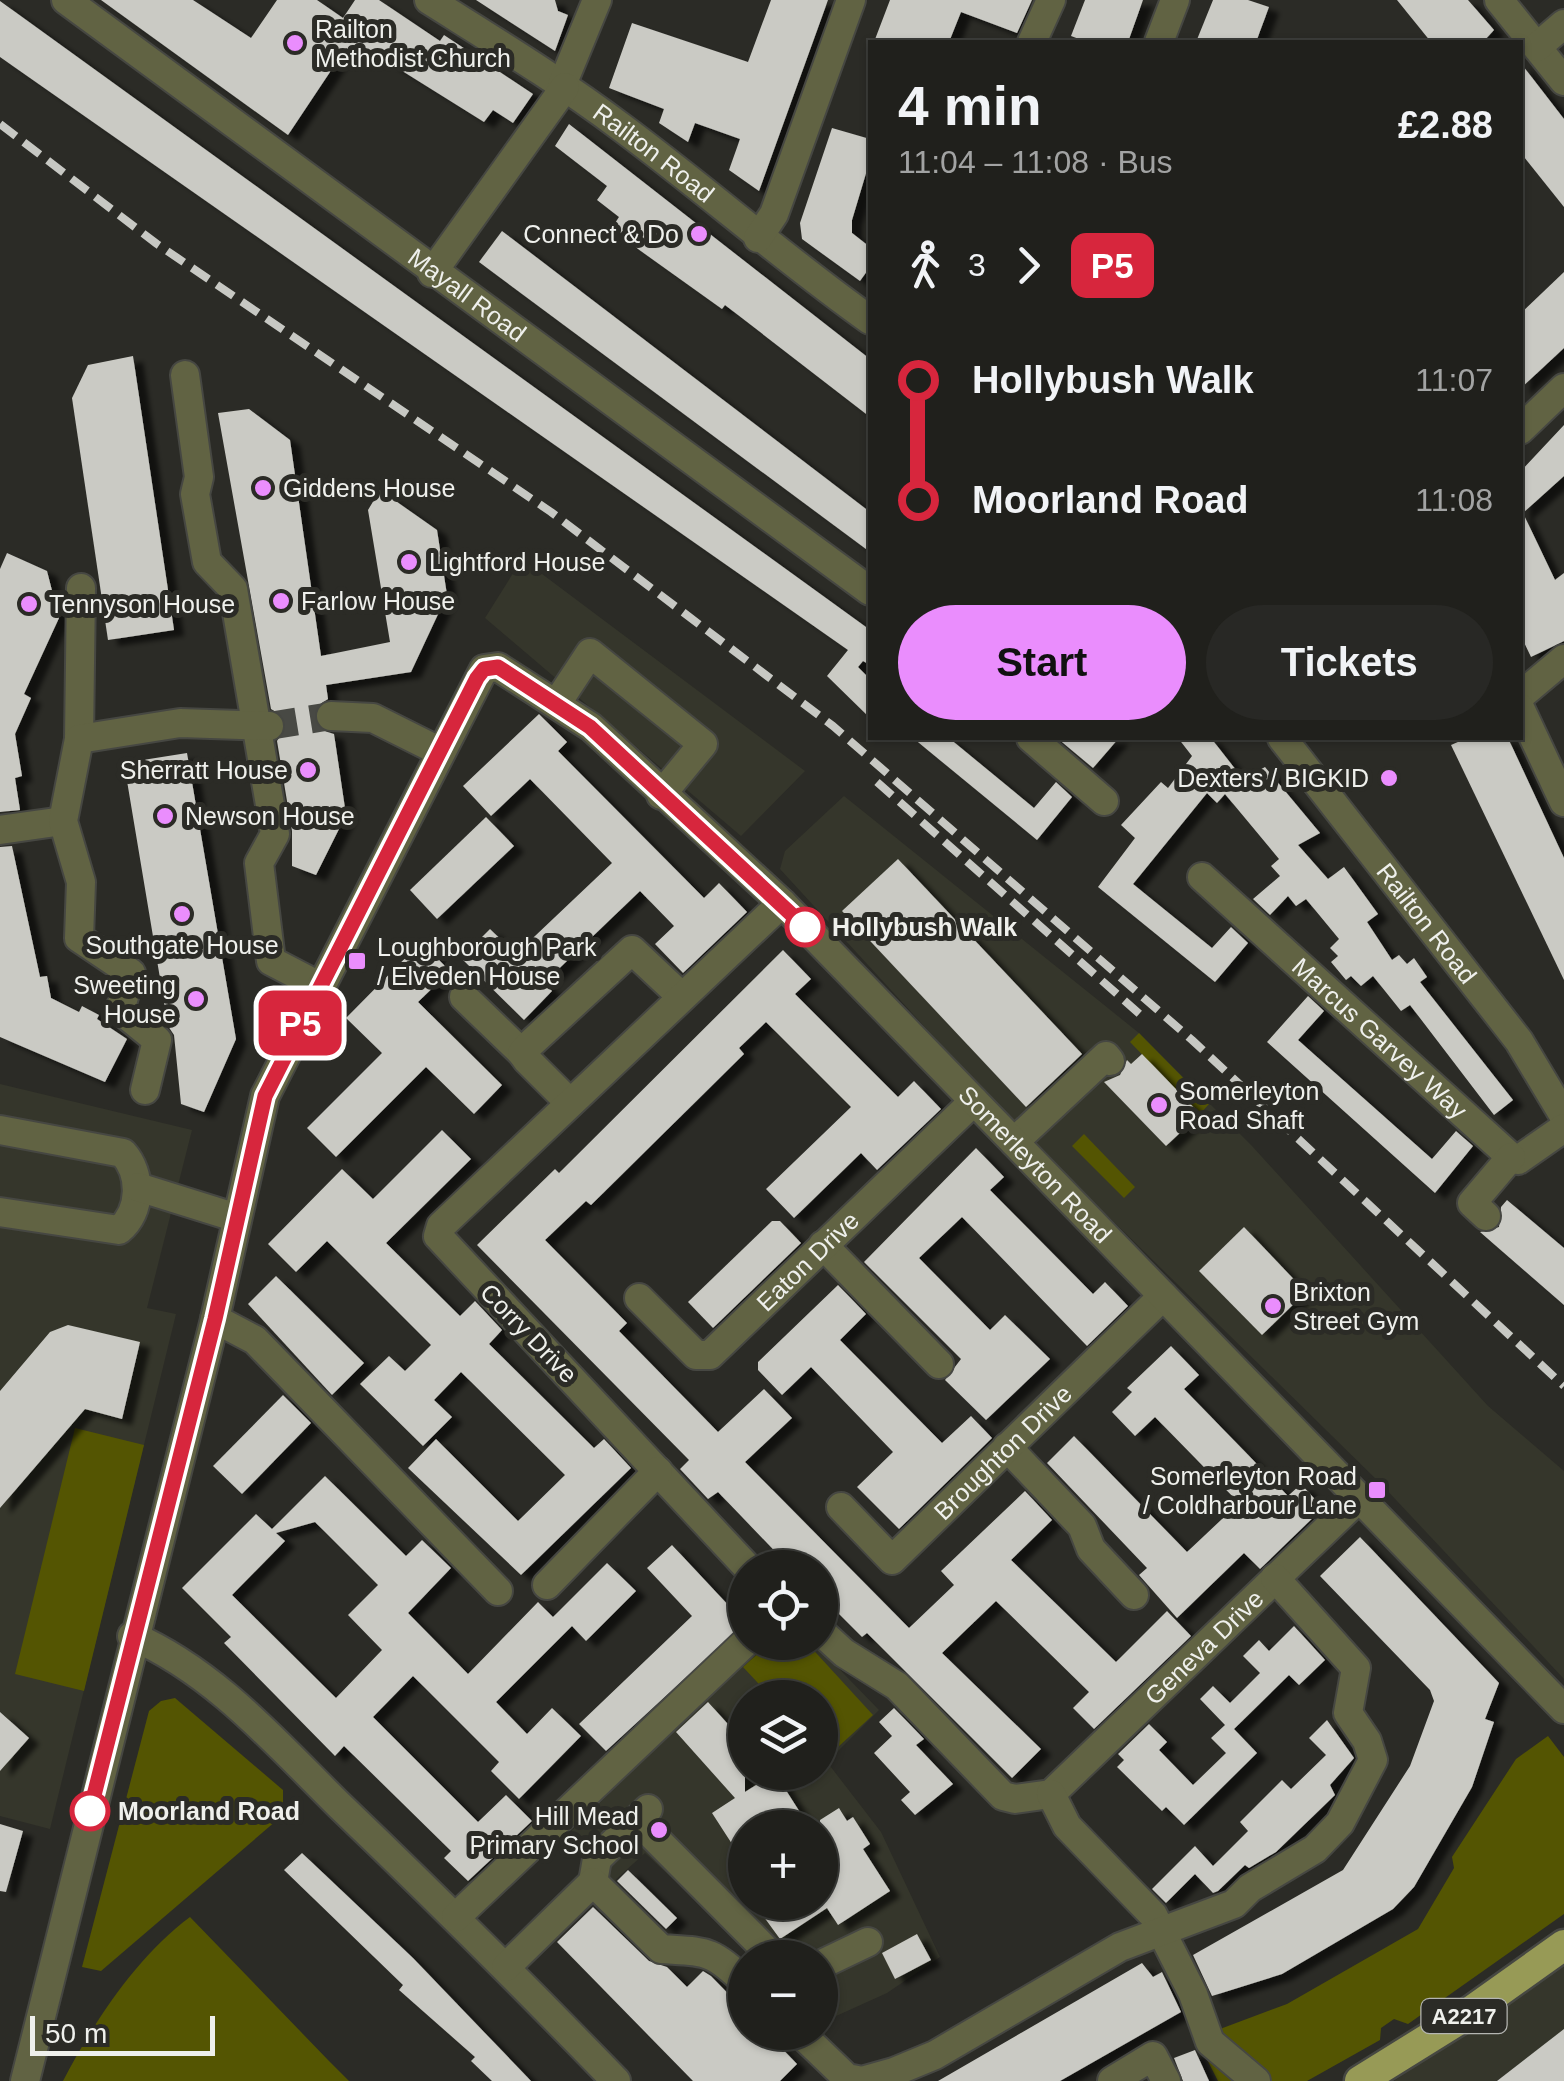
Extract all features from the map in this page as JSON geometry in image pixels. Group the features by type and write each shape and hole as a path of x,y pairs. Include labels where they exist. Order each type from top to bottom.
{"main road":[{"name":"A2217","path":"1360,2081 1463,2017 1564,1945"}],"street":[{"name":"Mayall Road","path":"66,0 432,274 868,590"},
{"name":"Railton Road","path":"429,0 564,86 868,319"},
{"path":"432,274 564,86 597,0"},
{"path":"758,238 774,214 852,0"},
{"path":"1033,40 1052,0"},
{"path":"1161,40 1176,0"},
{"path":"1499,0 1525,41 1564,81"},
{"path":"1525,41 1564,24"},
{"path":"185,375 199,477 195,494 207,562 233,590 262,726 274,834 259,863 271,961 319,986"},
{"path":"1523,427 1564,388"},
{"path":"81,588 79,739 63,821 81,882 79,938 131,973 120,1010 157,1040 145,1090"},
{"path":"557,702 590,653 703,744 661,795"},
{"path":"1523,693 1564,659"},
{"name":"Somerleyton Road","path":"439,751 484,669 498,667 590,727 782,903 1564,1709"},
{"path":"1523,714 1564,802"},
{"path":"24,2081 132,1636 215,1319 234,1217 265,1096 439,751 374,718 331,716"},
{"path":"79,739 180,723 262,726"},
{"path":"1033,740 1104,801"},
{"name":"Railton Road","path":"1284,740 1519,1041 1564,1116"},
{"path":"0,830 63,821"},
{"name":"Marcus Garvey Way","path":"1202,877 1511,1158"},
{"name":"Corry Drive","path":"731,1550 631,1437 438,1236 441,1226 782,903"},
{"path":"522,1053 632,950 680,996"},
{"path":"464,996 570,1102"},
{"path":"1014,1142 1106,1056 1110,1061"},
{"name":"Eaton Drive","path":"640,1298 702,1358 974,1101"},
{"path":"1486,1216 1472,1203 1511,1158 1518,1160 1564,1128"},
{"path":"0,1130 123,1153 134,1165 138,1187 128,1223 119,1230 0,1212"},
{"path":"138,1187 234,1217"},
{"path":"823,1245 938,1364"},
{"name":"Broughton Drive","path":"842,1507 892,1560 1163,1296"},
{"path":"215,1319 244,1330 255,1340 498,1592"},
{"path":"1007,1446 1082,1526 1091,1549 1134,1595"},
{"path":"547,1585 658,1471"},
{"name":"Geneva Drive","path":"1051,1794 1358,1500"},
{"path":"818,2050 847,2078 862,2081 894,2072 935,2055 1120,1947 1160,1928 1234,1904 1250,1888 1315,1849 1340,1823 1372,1768 1371,1750 1348,1712 1355,1662 1274,1578"},
{"path":"132,1636 158,1648 211,1684 456,1917 616,2081"},
{"path":"838,1648 897,1686 1003,1796 1015,1799 1051,1794 1067,1826 1153,1915 1193,1994 1210,2042 1256,2081"},
{"path":"456,1917 728,1659"},
{"path":"506,1967 594,1882 596,1859 643,1815 758,1940"},
{"path":"594,1882 661,1949 691,1947 707,1952 728,1969"},
{"path":"838,1956 868,1942"},
{"path":"1112,2081 1153,2056 1166,2081"}],"shaded area":[{"path":"522,559 805,771 741,836 485,618"},
{"path":"844,796 1139,1033 1252,1146 1488,1406 1564,1471 1564,1679 1382,1485 1011,1121 780,869 785,851"},
{"path":"1139,1033 1209,1104 1200,1114 1130,1042"},
{"path":"0,1084 192,1130 147,1308 176,1314 50,1829 0,1816"},
{"path":"1084,1134 1135,1187 1124,1198 1072,1146"},
{"path":"75,1428 144,1445 84,1691 15,1674"},
{"name":"Hill Mead Primary School","path":"746,1660 830,1660 879,1710 838,1751 838,1680 728,1680 728,1790 838,1790 838,1776 881,1832 940,1957 887,1993 838,2015 838,1940 739,1940 645,1853 612,1883 566,1836"},
{"path":"751,1660 823,1660 873,1715 838,1747 838,1680 755,1680 743,1667"},
{"path":"175,1698 283,1790 283,1815 101,1971 82,1967 149,1711 161,1701"},
{"path":"1548,1736 1564,1757 1564,1914 1408,2024 1394,2019 1381,2028 1380,2040 1307,2081 1218,2081 1196,2038 1287,2004 1418,1929 1454,1868 1452,1857 1516,1759"},
{"path":"190,1917 349,2081 63,2081 88,2036 134,1971"},
{"path":"1564,1965 1564,2081 1394,2081"}],"building":[{"path":"101,0 193,0 251,38 277,0 317,0 343,18 355,0 379,0 440,41 444,35 533,94 513,123 493,110 484,122 359,44 353,52 346,48 288,135"},
{"path":"476,0 555,0 558,11 568,15 555,51"},
{"path":"771,0 828,0 759,191 729,170 740,139 695,123 688,142 659,123 664,109 609,88 632,23 748,62"},
{"path":"890,0 1032,0 1017,33 961,12 950,40 875,40"},
{"path":"1085,0 1143,0 1129,40 1082,40 1071,36"},
{"path":"1213,0 1248,0 1269,7 1257,40 1197,40"},
{"path":"1397,0 1468,0 1494,30 1485,40 1429,40"},
{"path":"0,1 866,627 868,624 868,664 863,661 858,667 868,677 868,716 827,676 848,650 0,57"},
{"path":"1523,66 1564,119 1564,207 1523,156"},
{"path":"569,124 868,357 868,415 725,305 722,309 638,249 613,226 619,217 597,200 607,186 555,146"},
{"path":"832,128 868,138 868,167 852,220 852,233 868,245 868,270 860,281 802,239 800,223"},
{"path":"502,231 868,510 868,551 479,262"},
{"path":"1564,272 1564,348 1523,386 1523,311"},
{"path":"133,356 174,630 108,640 72,398 88,365"},
{"path":"249,409 290,440 321,656 390,642 368,510 380,490 437,530 447,595 411,672 326,685 328,699 317,706 314,716 321,730 334,734 346,815 316,875 292,866 292,831 277,741 286,726 284,717 271,709 218,413"},
{"path":"1564,425 1564,476 1523,513 1523,469"},
{"path":"1523,513 1555,580 1564,573 1564,641 1531,657 1523,640"},
{"path":"7,553 47,571 59,618 24,694 31,698 15,734 22,776 15,778 20,810 0,812 0,569"},
{"path":"539,714 567,742 558,751 704,898 719,883 747,912 683,973 655,944 674,926 640,891 544,983 552,991 524,1020 461,958 490,929 516,954 612,863 530,779 491,816 463,786"},
{"path":"915,740 951,740 1034,808 1056,782 1072,797 1037,840"},
{"path":"1059,740 1117,740 1093,768"},
{"path":"1180,740 1213,740 1243,779 1265,767 1320,833 1298,845 1328,879 1344,867 1378,914 1367,922 1392,960 1399,955 1407,964 1414,958 1427,977 1420,982 1513,1100 1494,1115 1410,1005 1401,1011 1373,976 1361,986 1351,976 1346,980 1331,962 1338,956 1330,948 1339,939 1306,899 1296,906 1288,896 1270,915 1253,899 1280,876 1271,866 1279,859 1225,794 1217,803 1207,793 1133,884 1212,948 1231,927 1248,943 1215,982 1098,887 1135,838 1121,825 1161,782 1168,788 1192,756"},
{"path":"1462,740 1509,740 1564,858 1564,980 1451,745"},
{"path":"187,753 236,1039 204,1112 181,1104 174,1035 168,1026 124,763"},
{"path":"486,817 514,846 437,919 410,890"},
{"path":"12,846 40,977 47,976 51,998 79,1012 82,1006 99,1015 97,1019 127,1039 105,1082 0,1037 0,847"},
{"path":"898,859 1082,1054 1026,1107 842,911"},
{"path":"421,942 450,971 418,1002 502,1085 474,1114 426,1067 336,1157 307,1128 382,1053 346,1018"},
{"path":"783,950 811,979 795,994 898,1097 914,1081 941,1109 877,1170 861,1153 794,1218 766,1189 851,1107 766,1022 739,1048 744,1054 591,1205 586,1201 545,1240 627,1323 619,1331 718,1432 764,1389 792,1418 745,1462 832,1550 774,1550 718,1492 708,1499 680,1469 689,1460 477,1245 555,1169 559,1173"},
{"path":"1308,996 1324,1011 1298,1040 1432,1159 1456,1131 1473,1146 1435,1193 1267,1042"},
{"name":"Somerleyton Road Shaft","path":"1142,1054 1200,1114 1166,1146 1104,1082 1120,1075 1127,1060 1131,1064"},
{"path":"442,1130 471,1159 386,1243 460,1316 475,1301 502,1330 489,1344 594,1448 604,1439 631,1468 521,1575 408,1468 436,1439 518,1521 565,1475 461,1372 434,1400 452,1417 423,1446 360,1384 389,1356 405,1371 431,1345 327,1241 296,1272 268,1244 342,1169 373,1199"},
{"path":"976,1148 1004,1177 990,1190 1093,1294 1105,1282 1128,1306 1087,1346 962,1217 919,1258 990,1330 1005,1315 1050,1359 986,1420 945,1380 961,1359 864,1262"},
{"path":"1507,1200 1564,1248 1564,1305 1480,1232 1499,1227 1501,1207"},
{"path":"772,1221 780,1221 801,1243 713,1328 688,1302"},
{"path":"1244,1227 1306,1292 1262,1335 1199,1271"},
{"path":"276,1276 364,1363 332,1395 248,1304"},
{"path":"838,1285 866,1314 840,1340 942,1443 971,1416 992,1438 899,1529 857,1487 893,1452 811,1367 782,1395 758,1370 758,1362"},
{"path":"68,1325 140,1342 122,1419 85,1409 0,1508 0,1391 50,1332"},
{"path":"1171,1346 1199,1375 1184,1389 1288,1496 1301,1484 1323,1508 1260,1569 1244,1553 1177,1618 1139,1575 1147,1568 1047,1463 1074,1436 1187,1552 1239,1503 1155,1417 1135,1436 1112,1412 1132,1392 1127,1388"},
{"path":"283,1395 311,1423 242,1494 213,1466"},
{"path":"325,1476 406,1556 422,1540 451,1568 408,1613 468,1674 538,1602 553,1617 607,1563 636,1591 586,1641 572,1626 496,1702 527,1734 552,1708 581,1736 519,1799 491,1771 499,1762 413,1676 373,1717 478,1822 506,1795 532,1821 468,1881 444,1858 451,1851 344,1746 335,1756 224,1643 231,1637 182,1588 256,1514 272,1529","holes":["315,1522 378,1585 348,1615 382,1650 336,1698 232,1595 285,1541 276,1533"]},
{"path":"1025,1491 1052,1520 1011,1560 1116,1662 1167,1611 1191,1636 1094,1729 1073,1708 1089,1692 996,1601 942,1653 1041,1749 1012,1778 867,1633 862,1637 838,1613 838,1556 909,1628 954,1585 941,1571"},
{"path":"1360,1537 1499,1683 1485,1719 1494,1722 1472,1787 1414,1887 1393,1909 1282,1974 1212,1996 1193,1955 1343,1870 1410,1766 1434,1701 1430,1690 1320,1576"},
{"path":"672,1545 728,1605 728,1639 606,1751 579,1724 692,1616 647,1568"},
{"path":"1294,1626 1325,1660 1299,1685 1289,1675 1234,1729 1257,1753 1184,1825 1166,1807 1162,1811 1117,1767 1124,1760 1118,1754 1149,1724 1167,1742 1159,1750 1193,1785 1226,1753 1211,1738 1225,1725 1200,1699 1213,1686 1230,1703 1260,1673 1243,1656 1259,1640 1269,1651"},
{"path":"708,1702 728,1724 728,1790 786,1790 799,1810 728,1810 728,1838 712,1813 735,1798 676,1732"},
{"path":"894,1708 924,1739 916,1745 953,1784 915,1815 901,1800 910,1792 874,1753 892,1736 879,1722"},
{"path":"0,1712 29,1738 0,1771"},
{"path":"1327,1720 1354,1758 1330,1785 1335,1795 1276,1852 1249,1868 1245,1865 1218,1891 1213,1893 1195,1874 1166,1903 1152,1889 1195,1846 1213,1866 1248,1831 1240,1822 1282,1780 1291,1789 1326,1755 1309,1738"},
{"path":"839,1808 847,1821 853,1817 870,1844 863,1849 890,1891 838,1925 835,1920 838,1920 836,1810"},
{"path":"0,1824 23,1831 6,1892 0,1891"},
{"path":"302,1853 413,1958 531,2081 492,2081 471,2061 475,2057 399,1990 403,1985 284,1870"},
{"path":"628,1870 677,1918 666,1929 617,1881"},
{"path":"593,1907 649,1961 667,1967 687,1987 703,1971 728,1994 728,2050 783,2050 797,2064 780,2081 693,2081 557,1942"},
{"path":"766,1920 809,1920 780,1939"},
{"path":"917,1934 931,1960 895,1979 882,1953"},
{"path":"1142,1963 1153,1977 1162,1972 1181,2012 1060,2081 938,2081"},
{"path":"1564,2029 1564,2081 1497,2081"},
{"path":"1195,2050 1209,2081 1183,2081 1174,2058"}],"tunnel":[{"path":"269,726 331,716"}],"railway":[{"path":"0,124 157,244 551,512 833,726 1192,1040 1564,1386"},
{"path":"877,782 1143,1017"}],"bus line":[{"name":"P5","path":"90,1811 215,1319 234,1217 265,1096 484,669 498,667 590,727 805,927"}],"place":[{"name":"Railton Methodist Church","path":"295,43"},
{"name":"Connect & Do","path":"699,234"},
{"name":"Giddens House","path":"263,488"},
{"name":"Lightford House","path":"409,562"},
{"name":"Farlow House","path":"281,601"},
{"name":"Tennyson House","path":"29,604"},
{"name":"Sherratt House","path":"308,770"},
{"name":"Dexters / BIGKID","path":"1389,778"},
{"name":"Newson House","path":"165,816"},
{"name":"Southgate House","path":"182,914"},
{"name":"Hollybush Walk","path":"805,927"},
{"name":"Loughborough Park / Elveden House","path":"357,961"},
{"name":"Sweeting House","path":"196,999"},
{"name":"Somerleyton Road Shaft","path":"1159,1105"},
{"name":"Brixton Street Gym","path":"1273,1306"},
{"name":"Somerleyton Road / Coldharbour Lane","path":"1377,1490"},
{"name":"Moorland Road","path":"90,1811"},
{"name":"Hill Mead Primary School","path":"659,1830"}]}
